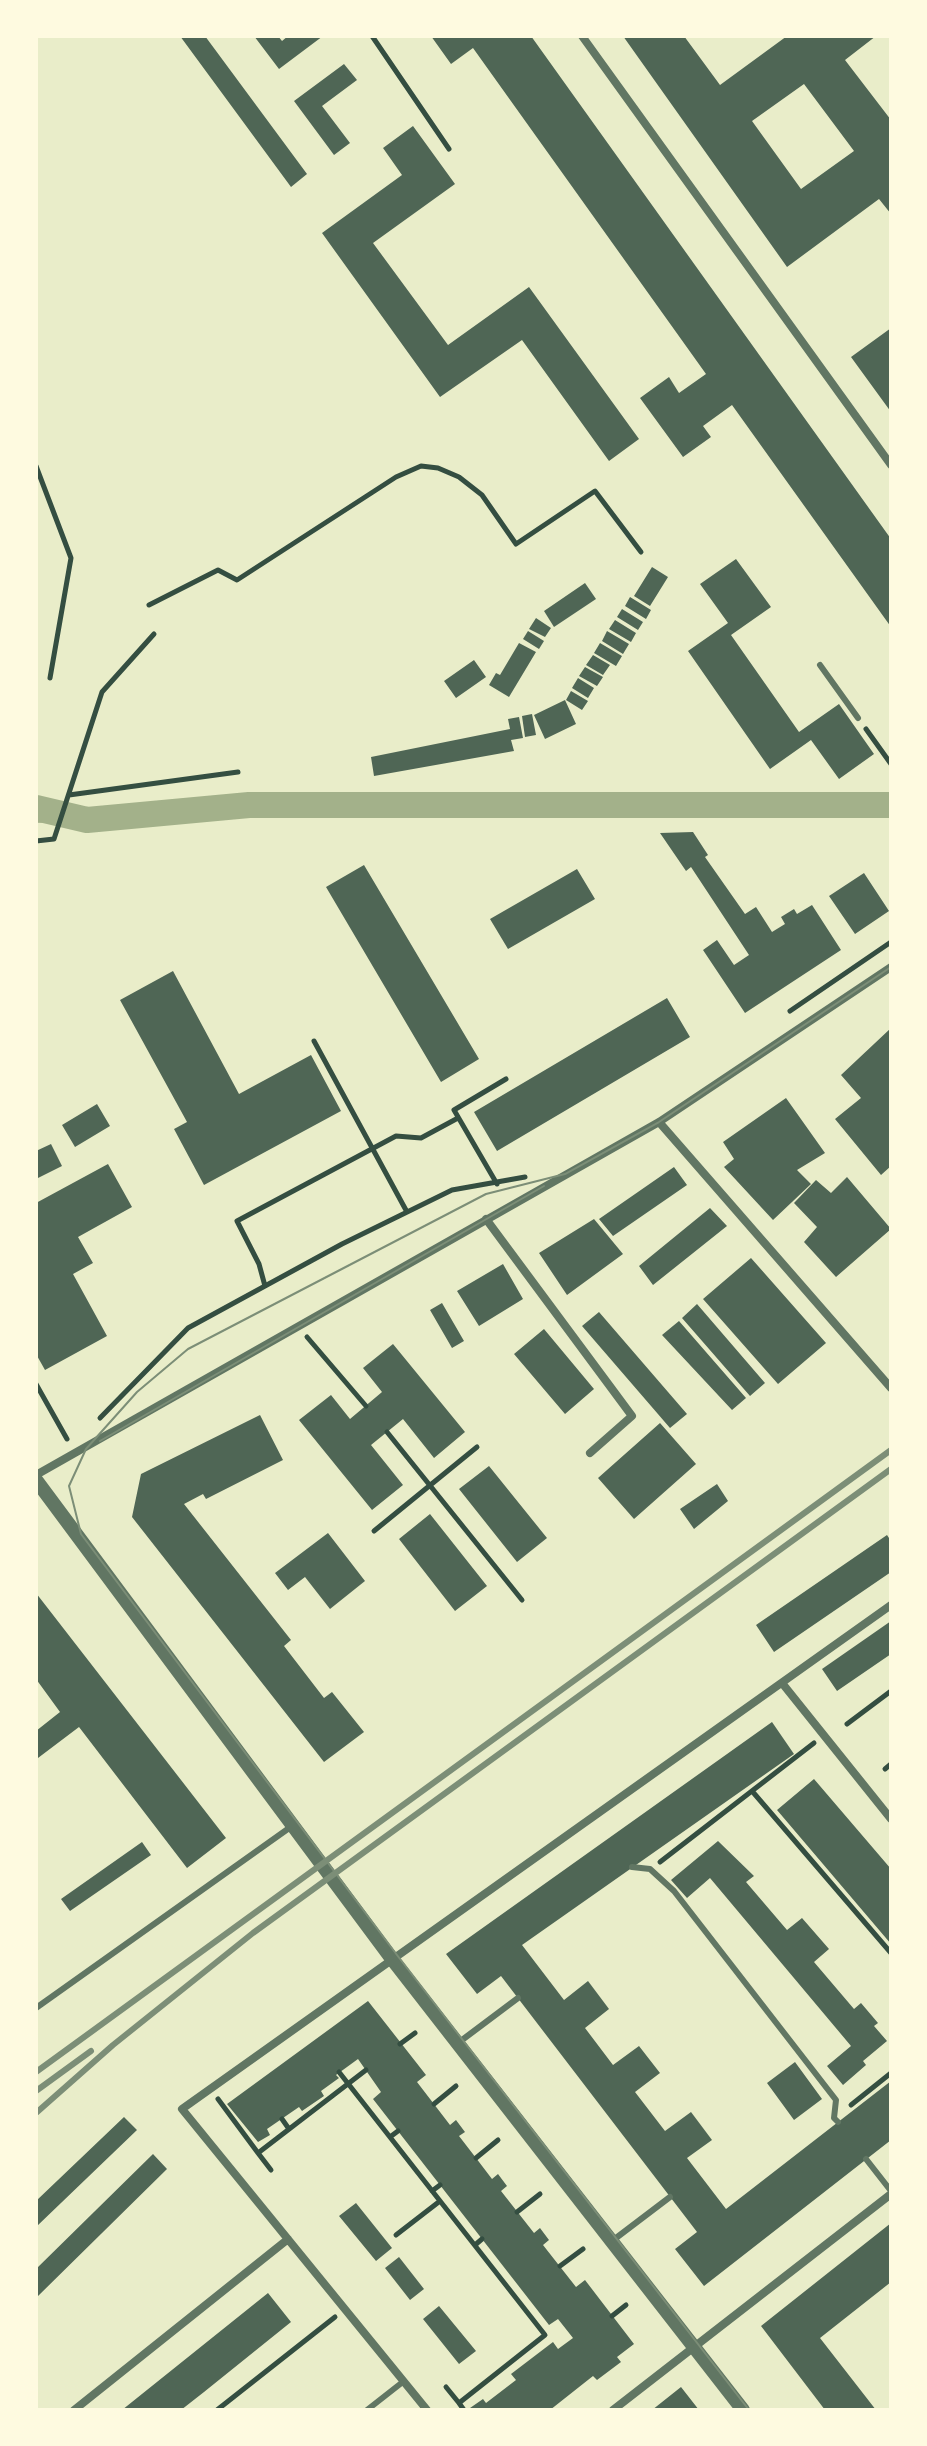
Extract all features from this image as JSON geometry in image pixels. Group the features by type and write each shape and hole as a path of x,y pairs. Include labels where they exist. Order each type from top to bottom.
{"street":[{"path":"582,36 891,465"},
{"path":"743,2410 392,1959 36,1478 659,1122 891,967"},
{"path":"659,1122 891,1388"},
{"path":"486,1219 632,1416 590,1453"},
{"path":"427,2410 182,2109 891,1605"},
{"path":"782,1683 891,1819"},
{"path":"613,2410 891,2192"},
{"path":"74,2410 288,2239"}],"lane":[{"path":"820,665 858,718"},
{"path":"36,2008 292,1826"},
{"path":"632,1867 650,1869 674,1891 836,2100 836,2120"},
{"path":"458,2043 518,1998"},
{"path":"866,2159 891,2192"},
{"path":"612,2241 670,2197"},
{"path":"367,2410 404,2381"}],"path":[{"path":"372,36 449,149"},
{"path":"36,466 71,558 50,678"},
{"path":"149,605 218,570 237,580 396,477 421,466 438,468 459,477 482,495 516,544 595,491 641,552"},
{"path":"36,841 54,839 102,692 154,634"},
{"path":"858,718 891,764"},
{"path":"69,795 238,772"},
{"path":"789,1012 891,942"},
{"path":"314,1041 407,1212"},
{"path":"497,1184 454,1110 506,1079"},
{"path":"265,1286 259,1264 237,1221 396,1136 421,1138 458,1118"},
{"path":"88,1425 100,1419 188,1328 452,1190 497,1184 539,1173"},
{"path":"298,1327 366,1406"},
{"path":"36,1384 75,1454"},
{"path":"56,1443 77,1431"},
{"path":"387,1432 522,1600"},
{"path":"374,1531 477,1447"},
{"path":"847,1724 891,1691"},
{"path":"650,1869 824,1736"},
{"path":"885,1769 891,1764"},
{"path":"752,1791 891,1953"},
{"path":"400,2044 415,2033"},
{"path":"258,2153 366,2070"},
{"path":"339,2072 545,2335 459,2403"},
{"path":"836,2120 891,2073"},
{"path":"434,2104 456,2086"},
{"path":"211,2089 271,2170"},
{"path":"282,2119 289,2129"},
{"path":"390,2137 398,2131"},
{"path":"476,2158 498,2140"},
{"path":"432,2191 440,2185"},
{"path":"517,2212 540,2194"},
{"path":"396,2235 440,2201"},
{"path":"475,2245 482,2239"},
{"path":"560,2266 583,2249"},
{"path":"518,2299 524,2294"},
{"path":"612,2316 626,2305"},
{"path":"217,2410 345,2309"},
{"path":"446,2387 464,2410"}],"shaded area":[{"path":"36,795 87,820 36,823"}],"building":[{"path":"180,36 205,36 307,174 291,187"},
{"path":"254,36 278,36 282,41 288,36 323,36 279,69"},
{"path":"431,36 531,36 891,539 891,627 732,405 703,426 711,437 683,457 640,398 669,377 679,393 706,374 473,48 451,64"},
{"path":"623,36 684,36 720,85 787,36 876,36 845,60 891,120 891,214 879,199 787,267","holes":["804,84 854,151 801,189 752,121"]},
{"path":"344,64 357,80 322,106 350,143 334,155 294,101"},
{"path":"413,126 455,184 373,243 448,345 529,287 639,439 609,461 522,340 440,397 322,233 402,175 383,148"},
{"path":"891,328 891,412 851,357"},
{"path":"736,559 771,607 731,635 799,732 839,704 874,754 839,779 811,740 770,769 688,651 728,623 700,584"},
{"path":"652,567 668,577 650,606 634,596"},
{"path":"585,583 596,599 554,627 544,611"},
{"path":"630,597 651,610 646,619 625,606"},
{"path":"622,609 643,622 638,630 617,617"},
{"path":"536,618 551,628 545,637 529,629"},
{"path":"615,620 636,633 631,642 609,629"},
{"path":"528,631 544,641 539,649 523,639"},
{"path":"607,631 629,644 623,654 602,641"},
{"path":"519,643 536,652 509,697 489,685 496,673 500,675"},
{"path":"600,643 622,656 616,666 594,653"},
{"path":"593,655 610,665 603,675 586,665"},
{"path":"474,660 486,677 456,698 444,681"},
{"path":"585,667 603,677 597,686 579,676"},
{"path":"578,678 594,688 588,698 572,688"},
{"path":"571,691 588,701 582,710 566,700"},
{"path":"565,700 576,724 545,739 534,715"},
{"path":"532,714 536,735 525,737 522,716"},
{"path":"519,717 523,738 511,740 514,751 374,776 371,757 510,729 508,719"},
{"path":"693,832 708,855 705,857 745,914 756,907 772,932 785,924 781,917 794,909 797,914 812,905 841,950 745,1013 703,950 717,940 734,965 749,955 691,867 686,871 660,833"},
{"path":"364,865 479,1059 441,1082 326,887"},
{"path":"577,869 595,899 508,949 490,919"},
{"path":"864,873 889,911 855,934 829,896"},
{"path":"173,971 239,1094 311,1055 341,1111 204,1185 174,1129 187,1122 120,1000"},
{"path":"667,998 690,1037 497,1151 474,1112"},
{"path":"891,1028 891,1166 881,1175 835,1119 861,1098 841,1075"},
{"path":"786,1098 825,1153 797,1170 811,1184 773,1220 724,1167 734,1159 723,1142"},
{"path":"97,1104 110,1126 75,1147 62,1125"},
{"path":"51,1144 62,1166 36,1179 36,1151"},
{"path":"108,1164 132,1207 78,1237 93,1263 73,1274 107,1336 45,1370 36,1354 36,1203"},
{"path":"674,1167 687,1185 613,1236 599,1219"},
{"path":"847,1177 891,1229 836,1277 804,1242 817,1227 794,1203 816,1180 831,1193"},
{"path":"710,1208 727,1226 653,1285 639,1266"},
{"path":"594,1219 623,1254 567,1295 539,1253"},
{"path":"751,1258 826,1343 778,1384 703,1299"},
{"path":"503,1264 523,1299 479,1326 457,1291"},
{"path":"442,1303 464,1341 452,1348 430,1310"},
{"path":"697,1304 765,1383 750,1396 682,1318"},
{"path":"599,1312 687,1414 670,1428 582,1326"},
{"path":"679,1321 746,1398 732,1410 662,1335"},
{"path":"544,1329 594,1389 565,1414 514,1354"},
{"path":"393,1344 465,1432 434,1458 403,1419 371,1445 403,1485 372,1510 299,1420 331,1395 350,1419 382,1392 363,1368"},
{"path":"260,1415 283,1460 206,1499 203,1494 184,1504 291,1640 284,1646 324,1698 332,1692 364,1732 324,1762 132,1517 141,1474"},
{"path":"660,1423 696,1464 634,1519 598,1478"},
{"path":"489,1466 547,1538 517,1562 459,1489"},
{"path":"717,1484 728,1501 694,1529 680,1509"},
{"path":"430,1514 487,1586 455,1611 399,1539"},
{"path":"328,1533 365,1581 330,1609 305,1577 288,1590 275,1573"},
{"path":"887,1535 891,1541 891,1572 774,1652 756,1625"},
{"path":"36,1593 226,1838 187,1868 79,1727 38,1758 36,1756 36,1731 60,1712 36,1679"},
{"path":"891,1621 891,1654 837,1691 822,1669"},
{"path":"772,1722 794,1754 522,1945 564,2000 588,1981 609,2009 585,2028 613,2065 639,2046 660,2073 635,2092 665,2131 691,2112 712,2140 687,2158 726,2209 891,2081 891,2140 704,2286 675,2249 697,2232 501,1976 477,1994 446,1954"},
{"path":"814,1779 891,1869 891,1944 777,1810"},
{"path":"718,1841 754,1876 746,1882 787,1930 802,1918 829,1949 814,1962 854,2009 861,2003 878,2023 874,2026 887,2041 863,2061 866,2065 843,2085 827,2066 851,2046 710,1878 687,1898 671,1880"},
{"path":"142,1842 151,1855 70,1911 61,1899"},
{"path":"368,2001 426,2075 417,2082 450,2125 456,2120 465,2132 459,2136 492,2179 498,2174 507,2186 501,2191 534,2233 540,2228 549,2240 543,2245 576,2287 585,2280 634,2344 617,2357 621,2362 597,2380 593,2376 550,2410 470,2408 483,2399 486,2403 516,2380 511,2374 553,2342 558,2349 573,2338 558,2319 549,2325 373,2099 381,2092 358,2059 321,2091 324,2096 302,2111 299,2107 267,2129 270,2135 258,2142 227,2104"},
{"path":"795,2062 822,2099 794,2120 767,2083"},
{"path":"124,2117 137,2130 36,2227 36,2201"},
{"path":"153,2154 167,2169 36,2298 36,2269"},
{"path":"356,2203 392,2248 376,2261 339,2216"},
{"path":"891,2223 891,2282 820,2338 876,2410 825,2410 761,2326"},
{"path":"399,2257 424,2289 410,2300 385,2268"},
{"path":"268,2293 291,2322 204,2392 181,2410 122,2410"},
{"path":"439,2306 476,2351 459,2364 423,2319"},
{"path":"681,2387 699,2410 652,2410"}],"waterway":[{"path":"36,808 87,820 249,805 891,805"}],"tram line":[{"path":"749,2410 397,1955 81,1534 69,1486 86,1449 137,1392 188,1349 486,1194 565,1174 659,1122 891,967"},
{"path":"100,1441 544,1186"}],"railway":[{"path":"36,2072 891,1450"},
{"path":"36,2113 113,2045 253,1933 891,1469"},
{"path":"36,2091 91,2051"}]}
